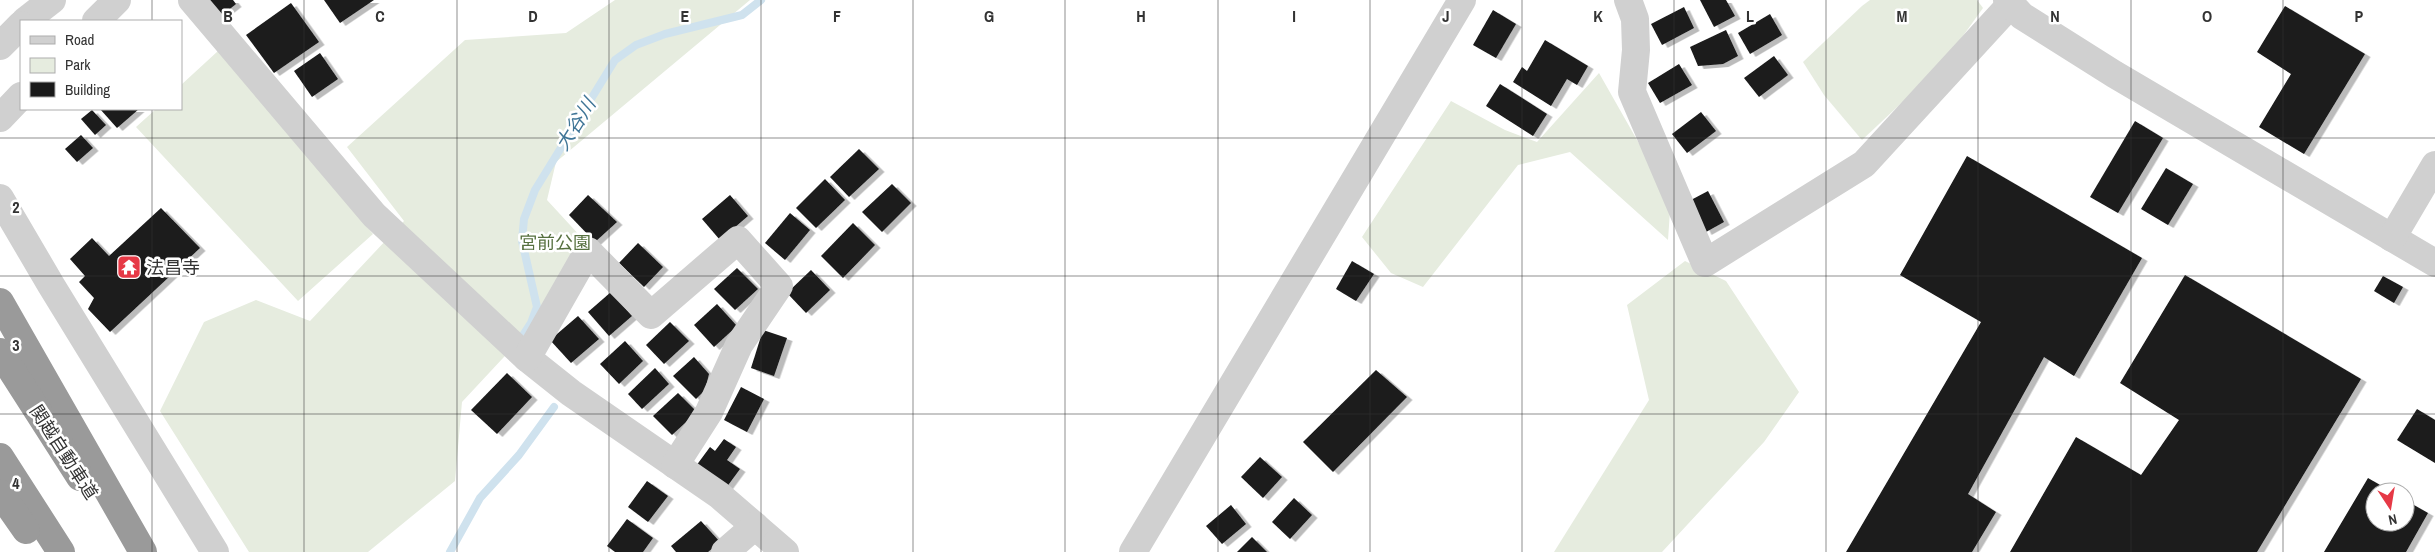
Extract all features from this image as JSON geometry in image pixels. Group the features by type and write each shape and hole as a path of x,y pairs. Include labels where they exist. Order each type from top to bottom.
{"highway":[{"path":"0,302 143,552"},
{"name":"関越自動車道","path":"0,352 128,552"},
{"path":"0,457 61,552"},
{"path":"0,494 42,552"}],"street":[{"path":"26,20 52,0"},
{"path":"97,20 117,0"},
{"path":"192,0 374,215 527,358 570,393 719,495 785,552"},
{"path":"1133,552 1462,0"},
{"path":"1628,0 1635,19 1636,50 1632,92 1706,263 1864,164 2009,2 2022,16 2114,74 2435,263"},
{"path":"0,46 20,26"},
{"path":"0,118 20,97"},
{"path":"2392,238 2435,165"},
{"path":"0,198 51,285 216,552"},
{"path":"527,358 588,251 651,315 738,240 779,286 739,345 709,412 675,465"},
{"path":"725,552 755,526"}],"green space":[{"name":"宮前公園","path":"615,0 750,0 556,162 547,200 582,238 542,316 462,402 455,481 368,552 249,552 160,411 204,322 256,300 310,321 404,221 347,147 465,40 566,33"},
{"path":"1870,0 1977,0 1983,8 1942,65 1862,140 1824,95 1803,62"},
{"path":"218,51 373,234 298,301 136,127 155,110 182,110 182,84"},
{"path":"1599,73 1641,147 1670,211 1668,240 1570,152 1518,165 1423,287 1391,273 1362,237 1451,101 1505,130 1537,142"},
{"path":"1685,261 1726,281 1799,392 1764,442 1662,552 1554,552 1649,400 1627,305"}],"building":[{"path":"208,0 233,0 236,4 221,16"},
{"path":"324,0 374,0 340,23"},
{"path":"1700,0 1726,0 1735,16 1714,27"},
{"path":"291,3 319,42 274,73 246,35"},
{"path":"2285,6 2365,54 2304,154 2259,127 2291,74 2257,52"},
{"path":"1684,7 1694,28 1662,45 1651,24"},
{"path":"1493,10 1516,24 1496,58 1473,45"},
{"path":"1770,14 1782,35 1750,54 1738,33"},
{"path":"1726,30 1738,56 1723,64 1698,66 1690,47"},
{"path":"1545,40 1588,66 1577,85 1567,79 1551,106 1513,82 1522,67 1527,71"},
{"path":"320,53 338,79 312,97 294,71"},
{"path":"1774,56 1788,75 1759,97 1744,78"},
{"path":"1679,64 1692,85 1660,103 1648,83"},
{"path":"1500,84 1547,114 1533,136 1486,106"},
{"path":"92,110 106,125 95,135 81,119"},
{"path":"101,110 138,110 117,128"},
{"path":"1701,112 1716,131 1687,153 1672,134"},
{"path":"2135,121 2163,138 2118,213 2090,197"},
{"path":"81,135 93,148 77,162 65,149"},
{"path":"859,149 879,169 849,197 830,177"},
{"path":"1967,156 2142,258 2074,376 2044,357 1968,494 1996,512 1972,552 1846,552 1981,322 1900,275"},
{"path":"2166,168 2193,184 2168,225 2141,209"},
{"path":"825,179 845,200 816,228 796,208"},
{"path":"892,184 911,203 882,232 862,212"},
{"path":"1708,191 1724,222 1706,232 1691,200"},
{"path":"588,195 617,222 595,242 569,215"},
{"path":"730,195 748,216 720,240 702,219"},
{"name":"法昌寺","path":"161,208 200,248 110,332 88,309 94,298 79,282 85,276 70,259 92,238 109,256"},
{"path":"790,213 810,230 785,260 765,243"},
{"path":"853,223 875,245 843,278 821,256"},
{"path":"638,243 663,267 644,287 619,263"},
{"path":"1352,261 1374,274 1356,301 1336,289"},
{"path":"737,268 758,289 735,310 714,289"},
{"path":"811,270 830,290 806,313 787,293"},
{"path":"2185,275 2361,379 2257,552 2010,552 2076,437 2141,475 2179,420 2120,383"},
{"path":"2383,276 2403,287 2394,303 2374,291"},
{"path":"611,292 632,316 609,336 588,312"},
{"path":"717,304 737,326 714,347 694,325"},
{"path":"578,316 599,339 571,363 550,340"},
{"path":"670,322 689,341 664,364 646,345"},
{"path":"763,330 787,338 774,376 751,368"},
{"path":"625,341 643,361 619,384 600,364"},
{"path":"694,357 709,374 705,390 696,399 673,376"},
{"path":"655,368 669,384 642,409 628,394"},
{"path":"1376,370 1407,397 1333,472 1303,442"},
{"path":"507,373 532,397 497,434 471,410"},
{"path":"741,387 764,399 747,432 724,420"},
{"path":"678,393 697,412 672,435 653,416"},
{"path":"2417,409 2435,420 2435,463 2397,440"},
{"path":"724,439 736,447 727,460 740,469 726,488 696,466 710,447 715,451"},
{"path":"1260,457 1282,477 1263,498 1241,477"},
{"path":"2368,478 2375,482 2366,482"},
{"path":"647,481 668,496 648,522 628,507"},
{"path":"2365,483 2365,532 2415,532 2415,506 2428,513 2406,552 2324,552"},
{"path":"1294,498 1312,515 1290,539 1272,522"},
{"path":"1231,505 1246,524 1222,544 1206,526"},
{"path":"627,519 653,538 643,552 615,552 607,546"},
{"path":"701,521 720,542 708,552 676,552 671,546"},
{"path":"1252,537 1267,552 1237,552"}],"waterway":[{"name":"大谷川","path":"520,340 531,323 537,307 522,241 524,219 535,190 615,60 636,45 665,34 742,15 761,0"},
{"name":"大谷川","path":"450,552 480,498 519,455 554,407"}],"place":[{"name":"法昌寺","path":"129,267"}]}
